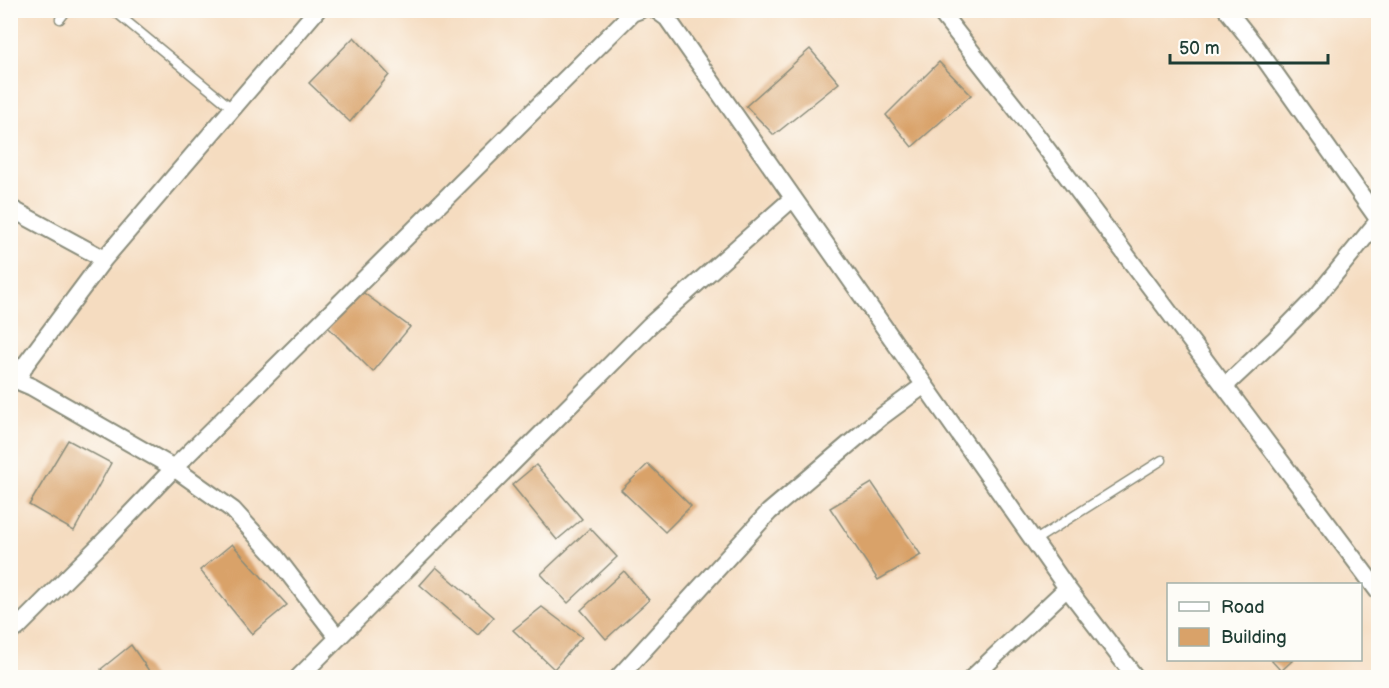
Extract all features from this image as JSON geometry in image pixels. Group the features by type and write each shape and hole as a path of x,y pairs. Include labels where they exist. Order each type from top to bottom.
{"street":[{"path":"17,628 109,537 174,468 632,13 640,10"},
{"path":"656,10 667,18 923,386 1067,588 1136,678"},
{"path":"939,10 1226,385 1378,591"},
{"path":"1226,385 1317,296 1378,220 1257,48 1227,10"},
{"path":"315,11 104,259 14,380 32,387 174,468 233,510 276,557 338,638"},
{"path":"298,678 650,325 793,198"},
{"path":"10,208 104,259"},
{"path":"618,678 769,512 881,417 923,386"},
{"path":"972,678 1067,588"}],"lane":[{"path":"60,19 67,10"},
{"path":"114,10 233,109"},
{"path":"1034,541 1162,460"}],"building":[{"path":"354,37 389,75 350,122 309,83"},
{"path":"810,49 839,83 774,135 746,106"},
{"path":"939,62 971,95 912,147 886,115"},
{"path":"361,291 410,327 373,372 328,327"},
{"path":"68,440 111,463 74,531 29,505"},
{"path":"648,464 691,506 665,532 621,490"},
{"path":"536,465 582,519 557,540 512,485"},
{"path":"872,483 921,555 878,580 830,508"},
{"path":"590,528 617,557 568,603 541,574"},
{"path":"232,544 287,605 252,634 200,570"},
{"path":"436,567 494,617 478,635 420,585"},
{"path":"624,571 649,600 606,639 581,610"},
{"path":"542,607 582,637 554,669 513,630"},
{"path":"131,645 154,678 108,678 101,669"},
{"path":"1272,661 1292,661 1281,671"}]}
